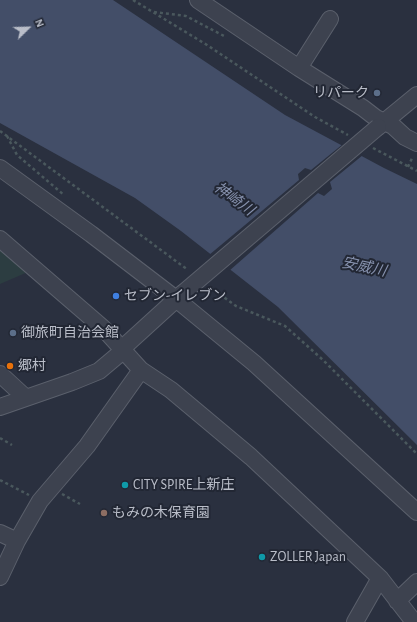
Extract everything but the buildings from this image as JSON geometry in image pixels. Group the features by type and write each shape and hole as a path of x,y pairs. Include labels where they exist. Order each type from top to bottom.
{"street":[{"path":"198,0 299,68 363,108 376,118 381,125 393,126 405,137 415,150"},
{"path":"299,68 330,19"},
{"path":"0,407 99,371 124,350 127,344 179,296 417,94"},
{"path":"0,168 179,296 417,512"},
{"path":"0,239 104,328 141,370 171,390 251,457 380,578 414,622"},
{"path":"0,577 17,541 40,501 87,446 141,370"},
{"path":"0,374 26,398"},
{"path":"0,533 17,541"},
{"path":"355,622 380,578"},
{"path":"397,601 417,582"}],"path":[{"path":"133,0 207,45 316,117 354,138"},
{"path":"367,145 417,171"},
{"path":"408,167 415,150"},
{"path":"0,438 12,445"},
{"path":"0,480 40,501"},
{"path":"52,488 80,504"}],"shaded area":[{"path":"0,248 28,272 0,284"}],"water":[{"path":"0,0 113,0 285,115 417,184 417,445 278,307 181,231 135,198 0,123"}],"pier":[{"path":"343,144 363,155 330,182 332,189 324,196 318,193 229,271 209,255 299,180 298,174 305,168 311,170"}],"place":[{"name":"リパーク","path":"377,93"},
{"name":"セブン-イレブン","path":"116,296"},
{"name":"御旅町自治会館","path":"13,333"},
{"name":"郷村","path":"10,366"},
{"name":"CITY SPIRE上新庄","path":"125,485"},
{"name":"もみの木保育園","path":"104,513"},
{"name":"ZOLLER Japan","path":"262,557"}],"water label":[{"name":"神崎川","path":"234,199"},
{"name":"安威川","path":"364,267"}]}
